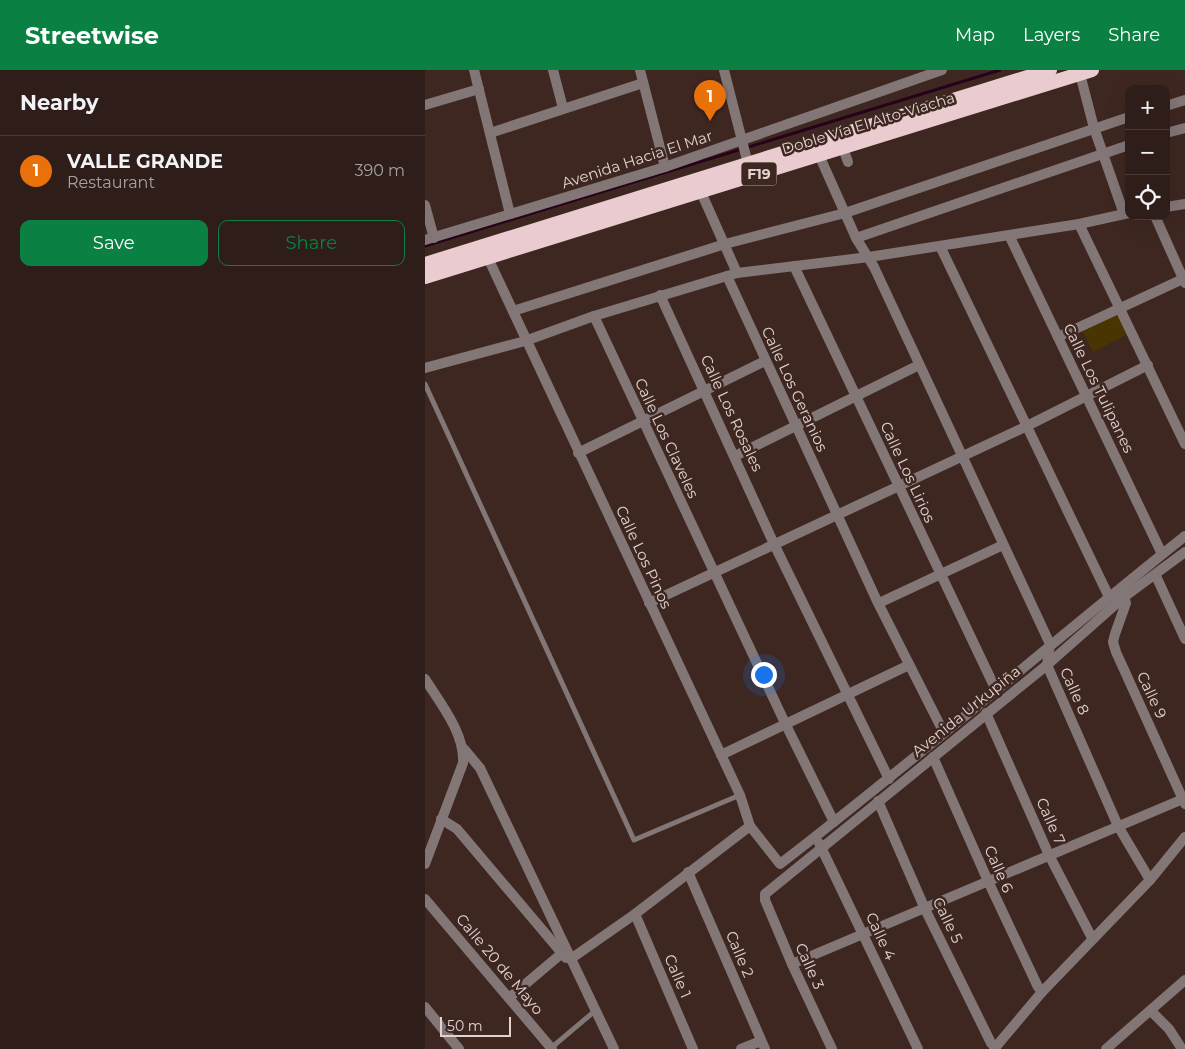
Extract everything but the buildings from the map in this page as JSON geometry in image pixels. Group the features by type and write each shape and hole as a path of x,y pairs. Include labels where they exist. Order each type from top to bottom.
{"highway":[{"name":"Doble Vía El Alto-Viacha","path":"425,264 745,153 1050,70"},
{"name":"Doble Vía El Alto-Viacha","path":"425,277 1086,72"}],"street":[{"path":"474,70 510,214"},
{"path":"553,70 563,108"},
{"path":"640,70 665,167"},
{"path":"724,70 745,153"},
{"name":"Avenida Hacia El Mar","path":"429,239 665,167 745,153 942,70"},
{"path":"1086,72 1094,128 1125,211"},
{"path":"489,133 643,83"},
{"path":"425,105 479,89"},
{"path":"1170,105 1185,100"},
{"path":"513,311 725,244 845,213 1125,118"},
{"path":"1170,132 1184,130"},
{"path":"856,238 1125,146"},
{"path":"843,148 848,162"},
{"path":"819,155 856,238 869,257 1050,644"},
{"name":"Calle Los Geranios","path":"701,192 725,244 732,274 765,361 879,604 944,733"},
{"path":"1170,206 1185,204"},
{"path":"425,205 429,239"},
{"path":"425,368 525,341 594,316 732,274 869,257 1079,224 1125,214"},
{"path":"1058,337 1120,307 1184,280 1157,220"},
{"path":"1079,224 1149,365 1185,444"},
{"name":"Calle Los Tulipanes","path":"1009,235 1162,554"},
{"path":"940,246 1025,427 1109,597"},
{"name":"Calle Los Pinos","path":"488,258 525,341 740,796 750,826 780,864 815,837"},
{"name":"Calle Los Lirios","path":"794,266 897,486 996,690"},
{"name":"Calle Los Rosales","path":"660,295 775,544 889,778"},
{"name":"Calle Los Claveles","path":"594,316 785,723 834,822"},
{"path":"578,453 765,361"},
{"path":"649,603 1025,427 1149,365"},
{"path":"735,456 919,366"},
{"path":"815,837 1185,536"},
{"path":"879,604 1003,545"},
{"name":"Avenida Urkupiña","path":"765,894 1047,665 1124,597 1156,576 1185,552"},
{"path":"1156,576 1181,620 1185,639"},
{"name":"Calle 9","path":"1124,597 1126,603 1113,642 1184,802"},
{"name":"Calle 8","path":"1050,644 1047,665 1118,826 1150,880"},
{"path":"721,755 847,693 909,665"},
{"path":"425,679 444,709 464,749 480,768 614,1049"},
{"name":"Calle 7","path":"986,713 1049,855 1093,938"},
{"path":"425,864 463,763 464,749"},
{"name":"Calle 6","path":"933,757 988,881 1042,992"},
{"name":"Calle 5","path":"877,802 925,908 995,1048"},
{"path":"792,964 1118,826 1184,802"},
{"path":"441,819 457,828 566,958 572,958 635,914 750,826"},
{"name":"Calle 4","path":"815,837 823,848 918,1049"},
{"path":"995,1048 1042,992 1150,880 1185,838"},
{"name":"Calle 2","path":"689,872 763,1045"},
{"name":"Calle 3","path":"765,894 765,900 792,964 831,1049"},
{"name":"Calle 20 de Mayo","path":"425,899 551,1049"},
{"name":"Calle 1","path":"635,914 693,1049"},
{"path":"509,998 561,954"},
{"path":"1105,1049 1185,980"},
{"path":"425,1007 459,1049"},
{"path":"1151,1011 1169,1029 1182,1049"},
{"path":"741,1049 763,1045"}],"lane":[{"path":"425,384 634,840 740,796"},
{"path":"551,1049 596,1010"}],"shaded area":[{"path":"1116,313 1128,334 1093,352 1082,330"}],"waterway":[{"path":"425,246 1000,70"}],"place":[{"name":"VALLE GRANDE","path":"710,121"}]}
